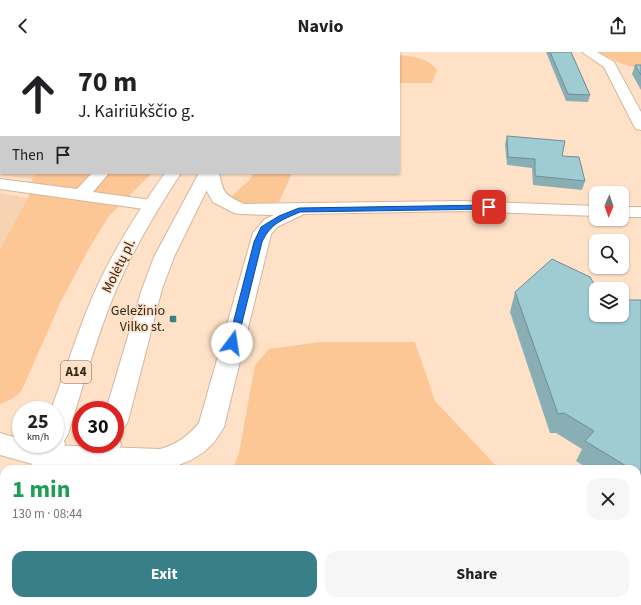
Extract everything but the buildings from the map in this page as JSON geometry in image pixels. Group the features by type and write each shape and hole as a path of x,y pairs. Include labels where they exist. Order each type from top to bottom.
{"main road":[{"path":"588,52 609,65 641,126"},
{"path":"80,196 100,174"},
{"name":"Molėtų pl.","path":"64,408 98,309 118,264 151,205 173,174"},
{"path":"121,401 152,289 164,257 206,174"},
{"path":"212,174 214,188 219,198 240,209 299,210 460,206 589,210"},
{"path":"0,184 151,205"},
{"path":"64,453 105,457 160,460 170,458 187,451 201,439 211,427 258,242 262,232 272,223 299,210"},
{"path":"629,212 641,212"},
{"path":"0,444 12,446"}],"shaded area":[{"path":"598,52 641,52 641,69 622,64"},
{"path":"400,55 420,58 429,62 437,70 432,83 400,83"},
{"path":"0,174 35,174 32,179"},
{"path":"35,174 151,174 109,216 91,245 62,299 21,392 12,399 0,404 0,249 28,198 32,179"},
{"path":"253,174 292,174 279,202 254,204 242,202 232,196"},
{"path":"0,193 28,198 0,249"},
{"path":"320,342 415,342 435,401 495,465 234,465 239,453 255,365 269,349"}],"place":[{"name":"Geležinio Vilko st.","path":"173,319"}],"route":[{"path":"232,343 258,242 264,229 281,217 299,210 460,206 489,207"}]}
